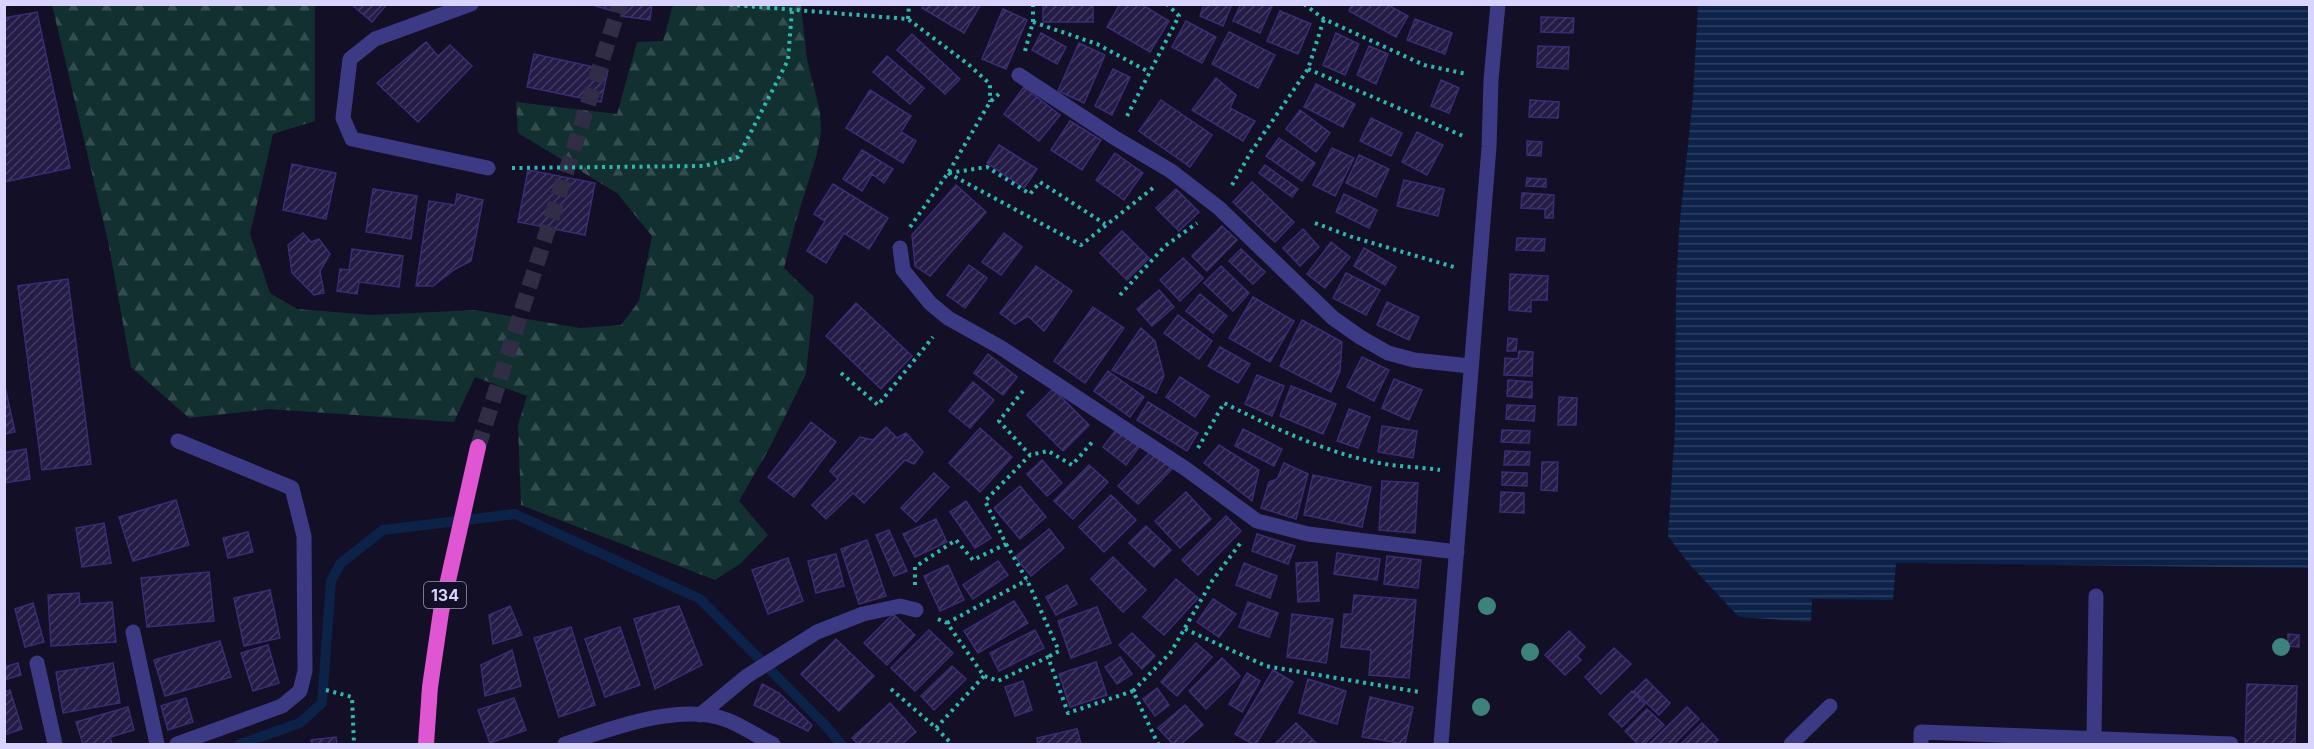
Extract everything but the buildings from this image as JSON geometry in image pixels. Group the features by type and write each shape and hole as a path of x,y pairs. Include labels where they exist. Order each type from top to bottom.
{"highway":[{"name":"134","path":"426,744 430,687 441,612 478,447"}],"street":[{"path":"471,4 375,39 350,59 344,118 352,139 488,168"},
{"path":"1441,744 1443,697 1457,552 1461,472 1489,147 1491,80 1498,4"},
{"path":"1019,75 1115,138 1171,171 1219,208 1333,318 1360,337 1388,353 1414,360 1470,366"},
{"path":"900,249 903,270 930,303 948,318 1000,347 1111,422 1186,469 1257,521 1308,534 1457,552"},
{"path":"177,744 282,706 300,691 305,671 304,536 292,488 178,441"},
{"path":"2094,738 2096,596"},
{"path":"700,715 747,676 817,633 872,612 900,606 915,610"},
{"path":"133,632 157,744"},
{"path":"37,663 55,744"},
{"path":"1791,744 1830,706"},
{"path":"565,744 653,717 700,715 727,720 773,744"},
{"path":"1921,744 1921,732 2231,744"}],"path":[{"path":"722,4 908,20 968,63 990,84 990,102 948,173 906,232 900,249"},
{"path":"908,20 909,4"},
{"path":"1019,75 1033,22 1033,4"},
{"path":"1115,138 1179,16 1167,4"},
{"path":"1304,4 1324,19 1424,65 1491,80"},
{"path":"488,168 704,166 738,157 788,60 792,10"},
{"path":"1120,295 1165,246 1219,208 1251,152 1308,69 1324,19"},
{"path":"1033,22 1097,44 1149,72"},
{"path":"1308,69 1489,147"},
{"path":"948,173 987,167 1030,194 1040,182 1106,224"},
{"path":"948,173 1081,245 1106,224 1136,204 1171,171"},
{"path":"1315,223 1352,237 1478,273"},
{"path":"841,373 878,405 948,318"},
{"path":"1030,455 999,421 1037,372"},
{"path":"1186,469 1224,403 1283,433 1328,450 1380,463 1461,472"},
{"path":"1006,544 973,560 956,540 915,567 915,610 947,623 984,676 998,681 1059,651 1027,580 985,501 1030,455 1048,451 1072,465 1111,422"},
{"path":"1048,657 1068,713 1133,691 1171,652 1212,581 1257,521"},
{"path":"947,623 1027,580"},
{"path":"1185,629 1266,666 1443,697"},
{"path":"936,728 984,676"},
{"path":"302,683 352,697 354,744"},
{"path":"891,689 952,744"},
{"path":"1133,691 1158,744"}],"green space":[{"path":"52,5 315,5 315,121 273,134 250,234 270,293 297,309 371,315 475,310 580,328 621,325 639,301 652,236 617,193 518,133 516,102 617,114 637,42 663,41 673,5 801,5 807,59 820,111 821,131 817,154 784,268 814,297 806,374 770,447 739,501 768,535 740,564 715,580 521,505 518,425 527,396 475,377 454,422 269,409 189,418 131,367 108,241"}],"water":[{"path":"1698,5 2309,5 2309,568 1896,563 1893,600 1812,599 1811,622 1739,617 1689,564 1668,536 1675,428 1679,230 1693,97"}],"waterway":[{"path":"240,744 300,723 322,703 331,581 340,564 383,530 515,514 700,599 841,744"}],"tunnel":[{"path":"478,447 620,4"}]}
